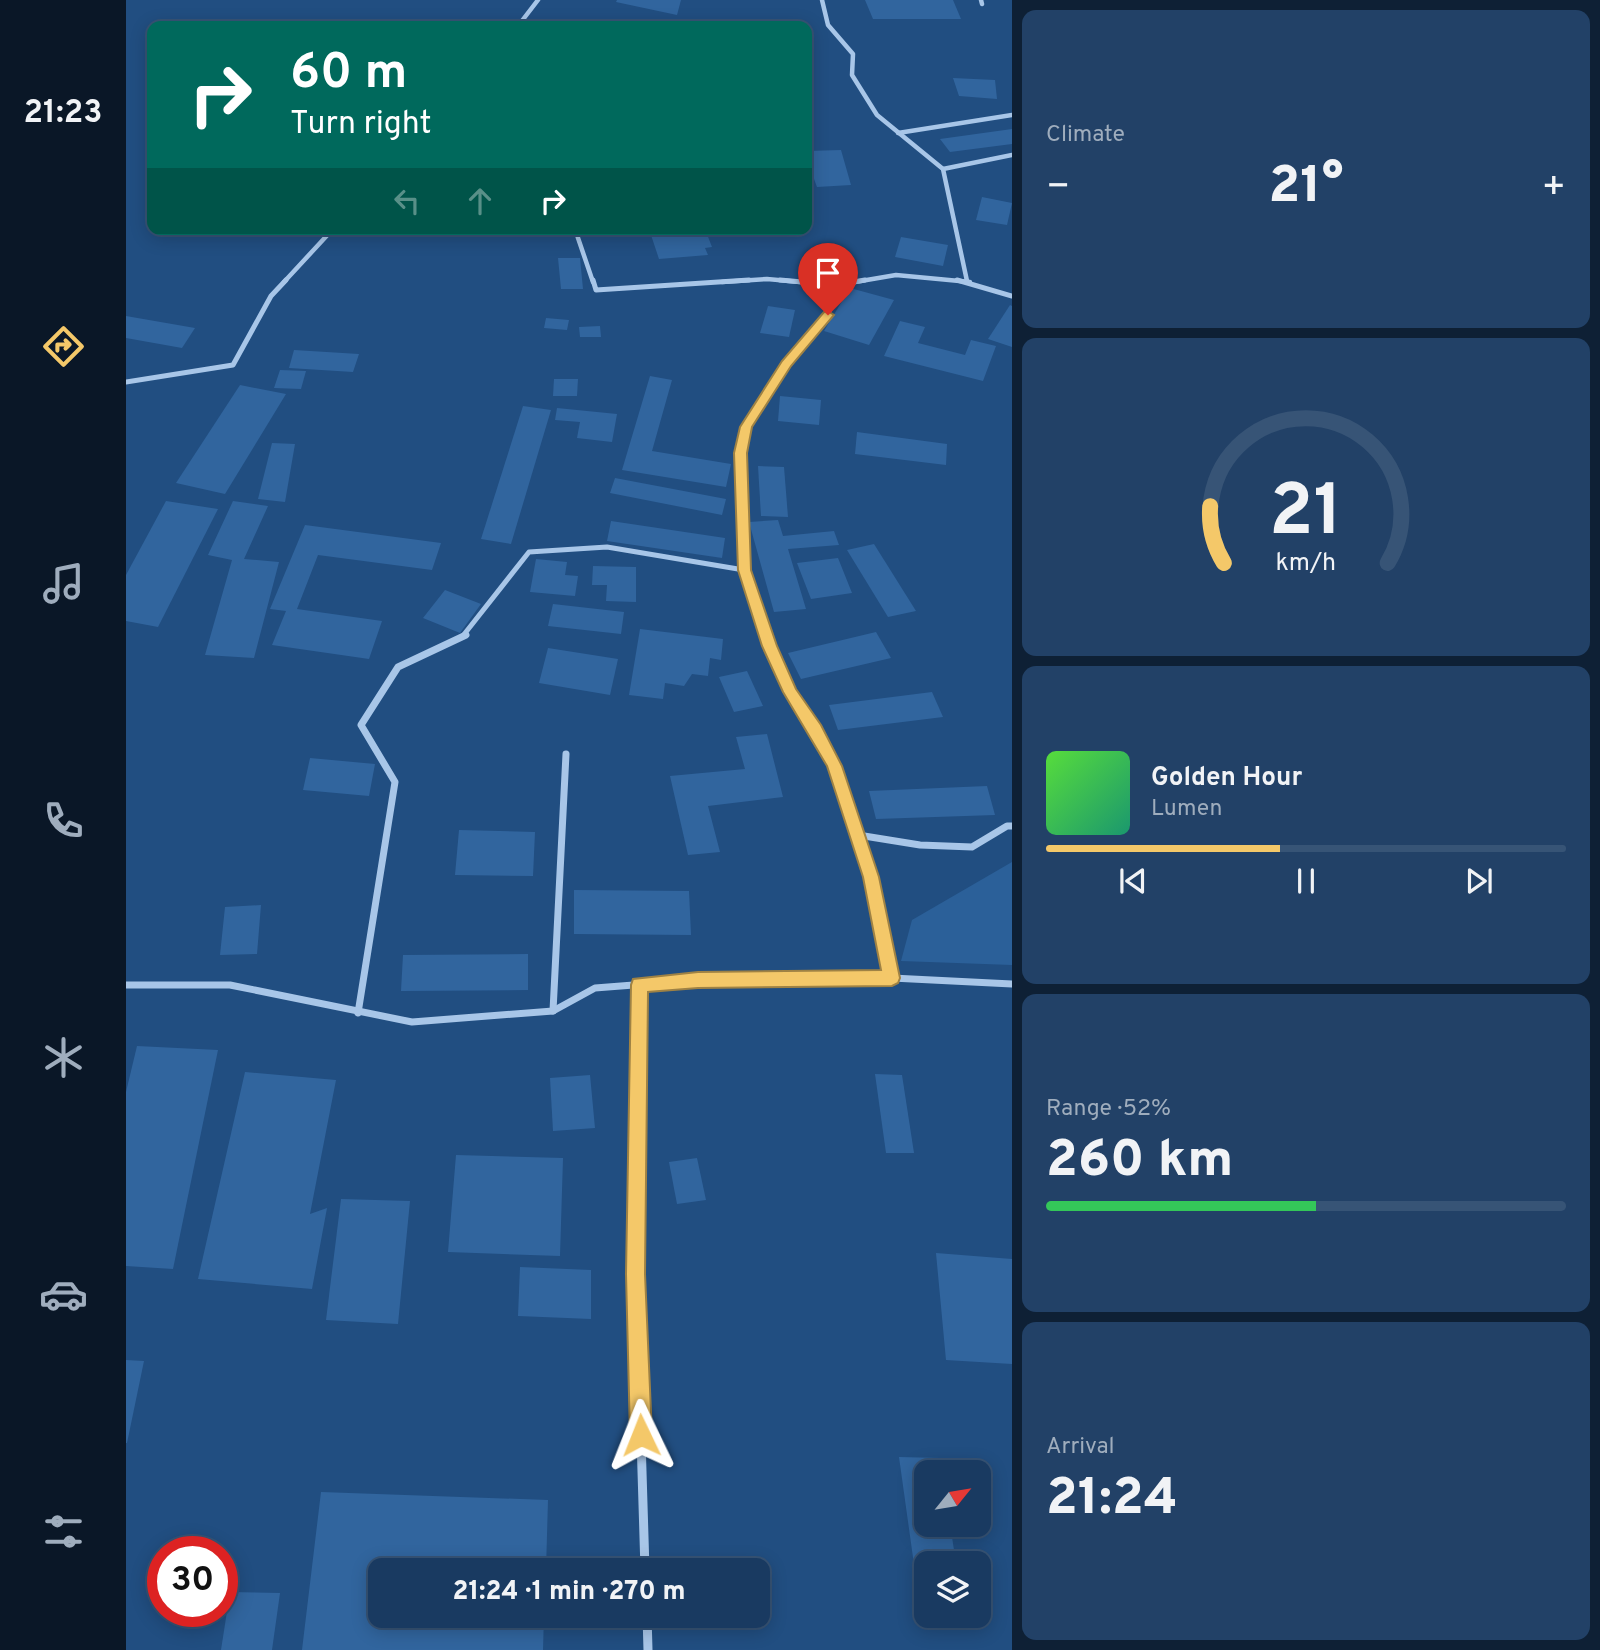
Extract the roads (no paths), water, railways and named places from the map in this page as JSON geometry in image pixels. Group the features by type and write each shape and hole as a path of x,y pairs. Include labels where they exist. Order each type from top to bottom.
{"street":[{"path":"522,21 538,0"},
{"path":"822,0 828,25 853,54 852,75 877,115 943,169 967,281"},
{"path":"898,133 1012,115"},
{"path":"943,169 1012,155"},
{"path":"126,382 233,365 271,296 327,235"},
{"path":"578,235 596,290 767,279 836,285 896,275 967,281 1012,296"},
{"path":"836,285 828,315 786,364 746,427 741,453 744,570 769,646 790,692 815,729 835,766 871,877 892,978"},
{"path":"358,1013 395,782 361,726 398,667 466,635 529,552 607,547 744,570"},
{"path":"553,1011 566,754"},
{"path":"858,835 920,845 972,847 1007,826 1012,826"},
{"path":"126,985 230,985 412,1022 553,1011 595,988 698,980 892,978 1012,984"},
{"path":"639,985 636,1274 645,1558"},
{"path":"647,1628 648,1650"}]}
